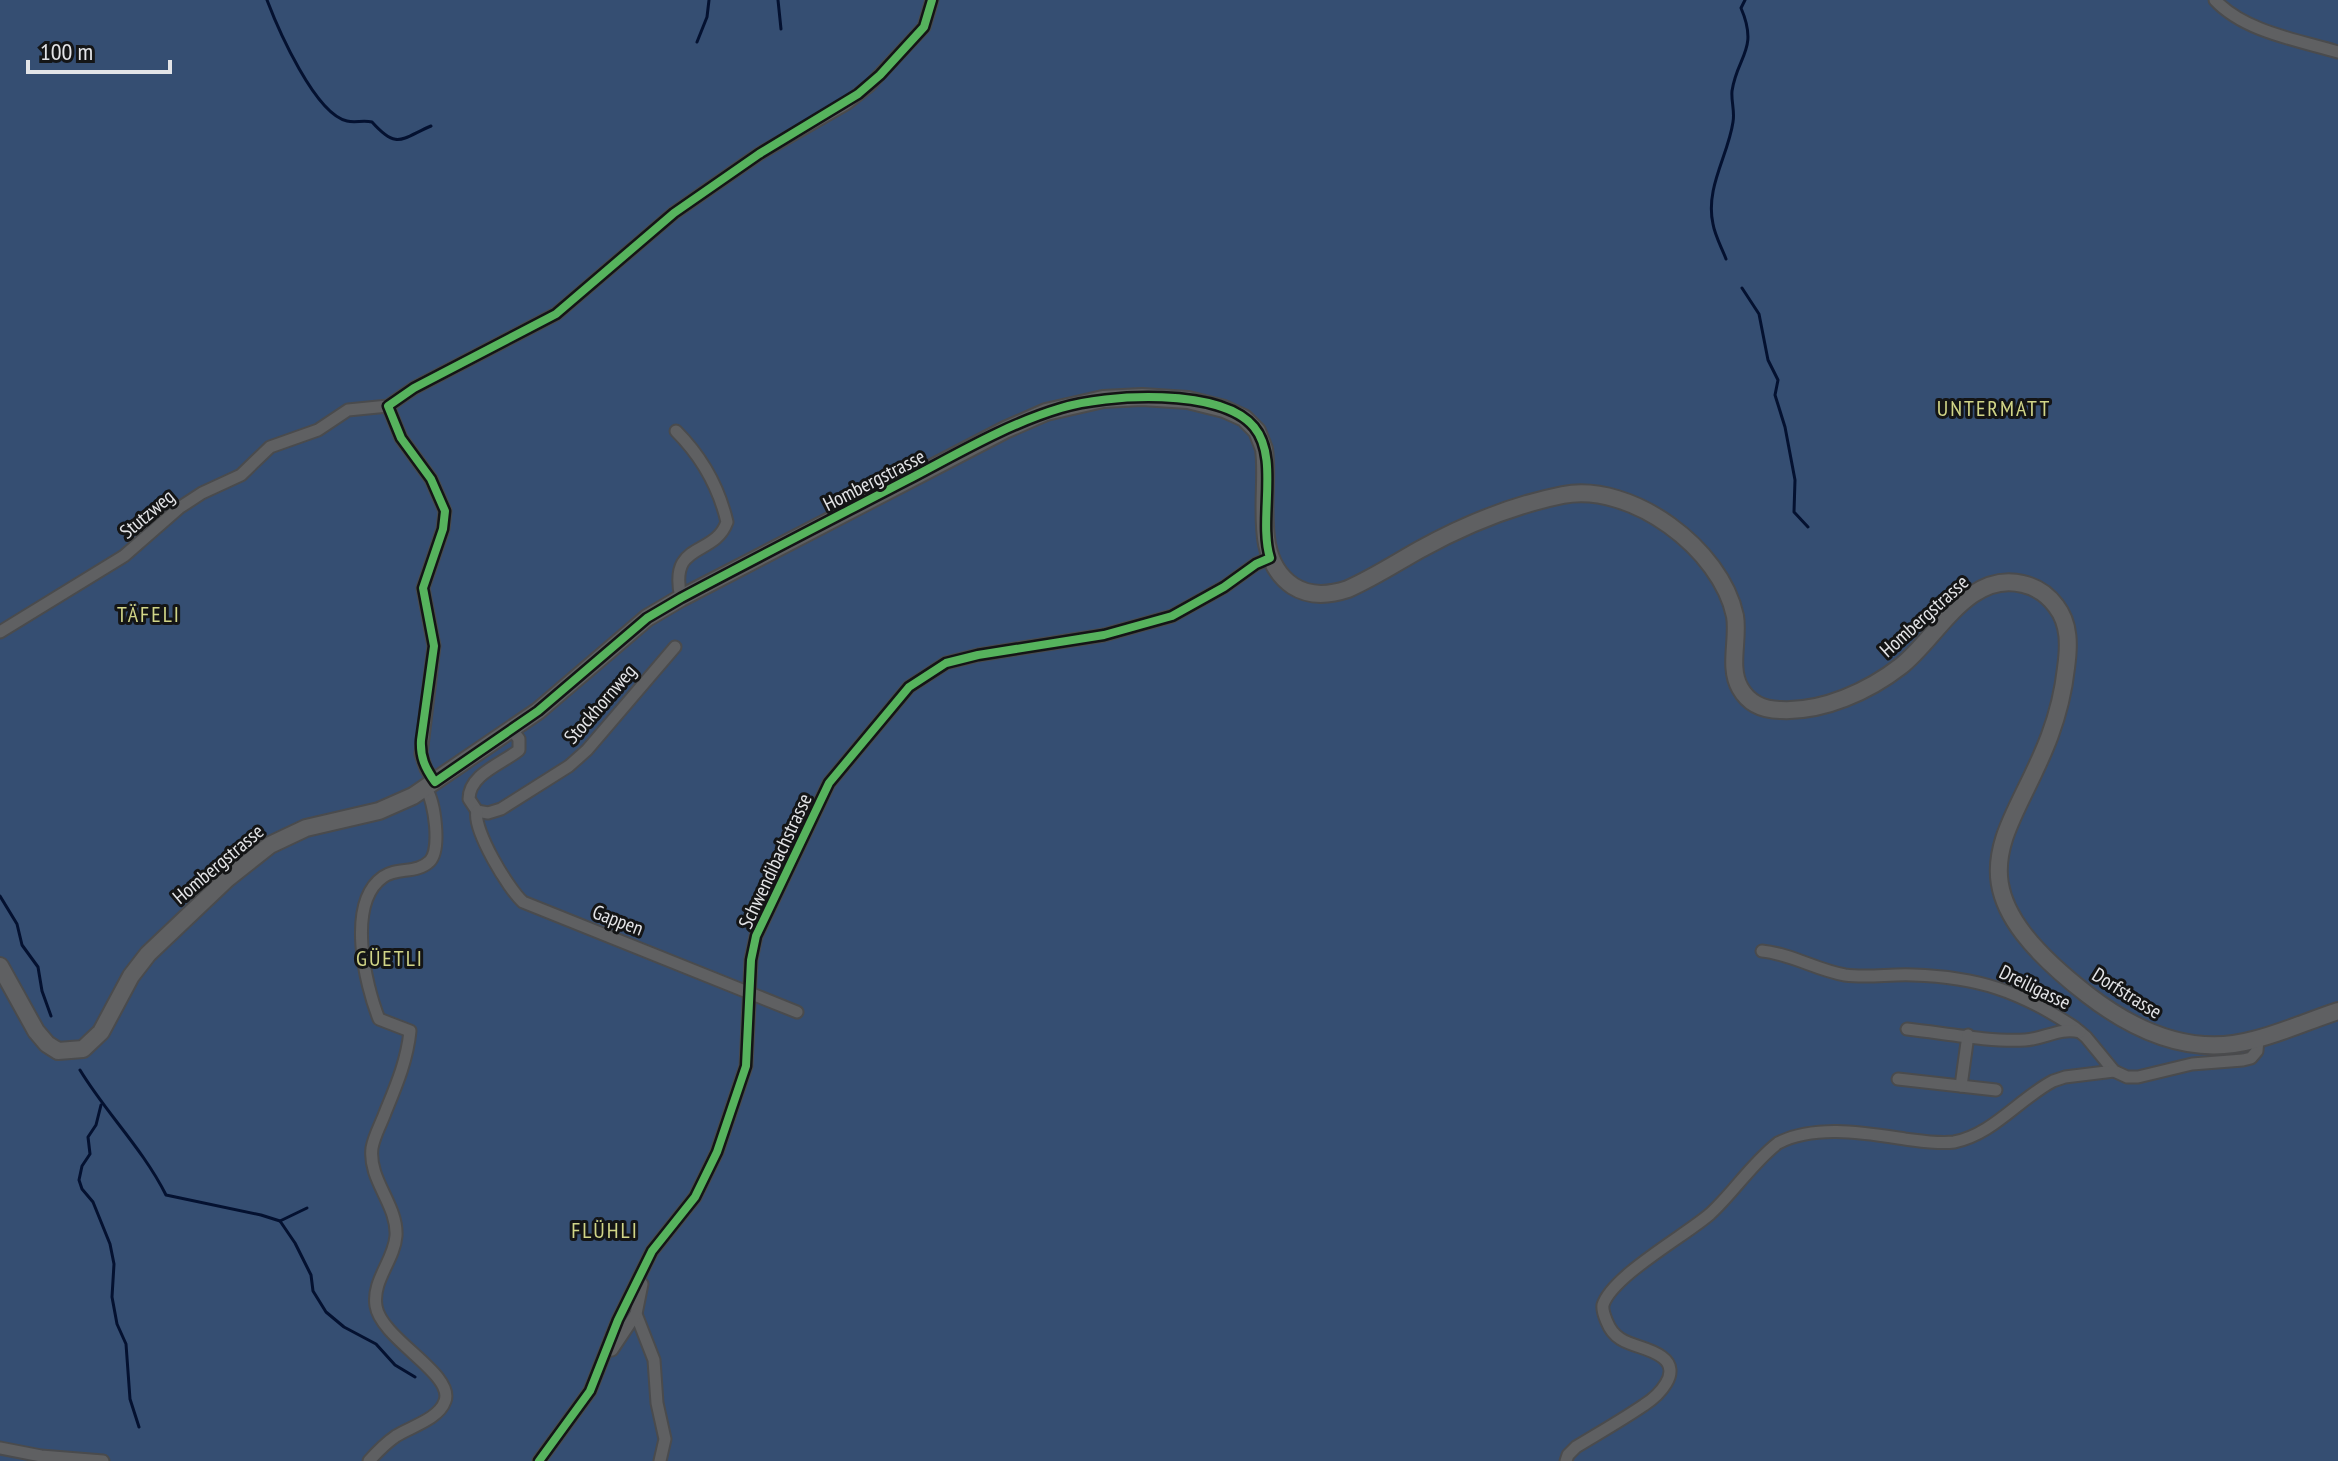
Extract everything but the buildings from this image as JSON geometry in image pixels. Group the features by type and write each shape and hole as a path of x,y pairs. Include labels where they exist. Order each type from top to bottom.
{"street":[{"path":"369,1461 398,1435 438,1412 446,1400 446,1390 441,1380 394,1337 380,1320 376,1307 377,1286 396,1231 375,1173 372,1148 402,1071 410,1031 379,1019 360,949 367,903 377,882 391,873 424,865 433,856 434,813 421,754 434,646 423,588 443,529 445,511 431,479 401,438 388,406 414,388 556,314 674,213 759,154 858,94 924,27 932,0"},
{"path":"2215,0 2230,13 2262,28 2338,52"},
{"name":"Hombergstrasse","path":"0,966 32,1024 47,1044 58,1051 83,1049 101,1032 131,976 148,954 252,857 294,832 379,811 430,786 561,693 647,618 681,598 1005,430 1065,406 1113,398 1188,400 1224,409 1251,423 1264,449 1266,534 1270,558 1280,574 1294,586 1314,594 1331,594 1358,585 1452,533 1499,513 1562,495 1585,493 1613,496 1635,504 1685,539 1708,565 1733,609 1738,684 1754,704 1781,710 1833,702 1883,678 1916,653 1963,602 1986,587 2009,582 2031,586 2053,602 2065,621 2068,640 2066,669 2055,721 2003,837 1998,873"},
{"name":"Stutzweg","path":"0,632 124,556 179,508 202,493 236,479 270,447 318,430 348,410 388,406"},
{"path":"676,431 689,444 715,485 727,522 718,537 685,558 678,573 681,598"},
{"name":"Schwendibachstrasse","path":"539,1461 585,1400 603,1364 618,1320 656,1244 695,1197 717,1152 746,1066 751,960 756,936 824,794 852,752 909,687 946,663 1104,635 1172,616 1270,558"},
{"name":"Stockhornweg","path":"477,811 488,813 501,809 569,766 587,750 675,647"},
{"path":"477,811 470,804 469,789 476,780 519,750 519,739 512,730"},
{"name":"Gappen","path":"477,811 476,821 481,834 523,902 797,1012"},
{"name":"Dorfstrasse","path":"1998,873 2005,907 2023,935 2054,967 2102,1006 2151,1033 2185,1044 2216,1046 2258,1039 2338,1011"},
{"name":"Dreiligasse","path":"1762,951 1849,975 1911,975 1980,982 2015,995 2080,1032 2114,1071"},
{"path":"1907,1029 2026,1040 2061,1030 2080,1032"},
{"path":"1961,1086 1968,1035"},
{"path":"1566,1461 1576,1447 1646,1404 1663,1389 1669,1377 1668,1362 1662,1357 1628,1344 1609,1328 1603,1311 1611,1293 1648,1258 1708,1216 1778,1143 1789,1137 1810,1133 1874,1135 1937,1143 1961,1140 1985,1129 2053,1081 2114,1071 2127,1077 2138,1077 2192,1064 2243,1060 2256,1054 2258,1039"},
{"path":"1898,1079 1996,1090"},
{"path":"603,1364 636,1314 647,1261"},
{"path":"636,1314 654,1360 657,1403 665,1439 660,1461"},
{"path":"0,1448 41,1456 103,1461"}],"shaded area":[{"path":"0,0 2338,0 2338,1461 0,1461"}],"waterway":[{"path":"267,0 299,69 335,115 347,121 372,122 394,139 406,138 431,126"},
{"path":"697,42 707,17 709,0"},
{"path":"778,0 781,29"},
{"path":"1726,259 1711,211 1714,185 1733,122 1735,79 1747,43 1746,22 1741,8 1745,0"},
{"path":"1742,288 1759,314 1768,360 1778,380 1775,395 1785,427 1795,480 1794,512 1808,527"},
{"path":"0,896 17,924 22,945 38,967 51,1016"},
{"path":"80,1070 147,1162 166,1195 280,1221 295,1243 311,1275 313,1291 326,1312 344,1327 376,1344 395,1365 415,1377"},
{"path":"101,1105 96,1125 88,1137 90,1154 82,1166 79,1180 93,1202 110,1244 114,1264 112,1297 117,1324 126,1344 130,1399 139,1427"},
{"path":"280,1221 307,1208"}],"cycle path":[{"path":"539,1461 590,1391 618,1320 652,1251 695,1197 717,1152 746,1066 751,960 756,936 829,783 909,687 946,663 1104,635 1172,616 1270,558 1266,525 1266,455 1254,427 1238,414 1216,405 1162,397 1106,399 1061,408 982,440 681,598 647,618 538,711 435,782 428,772 422,757 421,740 434,646 423,588 443,529 445,511 431,479 401,438 388,406 414,388 556,314 674,213 759,154 858,94 924,27 932,0"}],"district":[{"name":"UNTERMATT","path":"1994,408"},
{"name":"TÄFELI","path":"149,614"},
{"name":"GÜETLI","path":"390,958"},
{"name":"FLÜHLI","path":"605,1230"}]}
